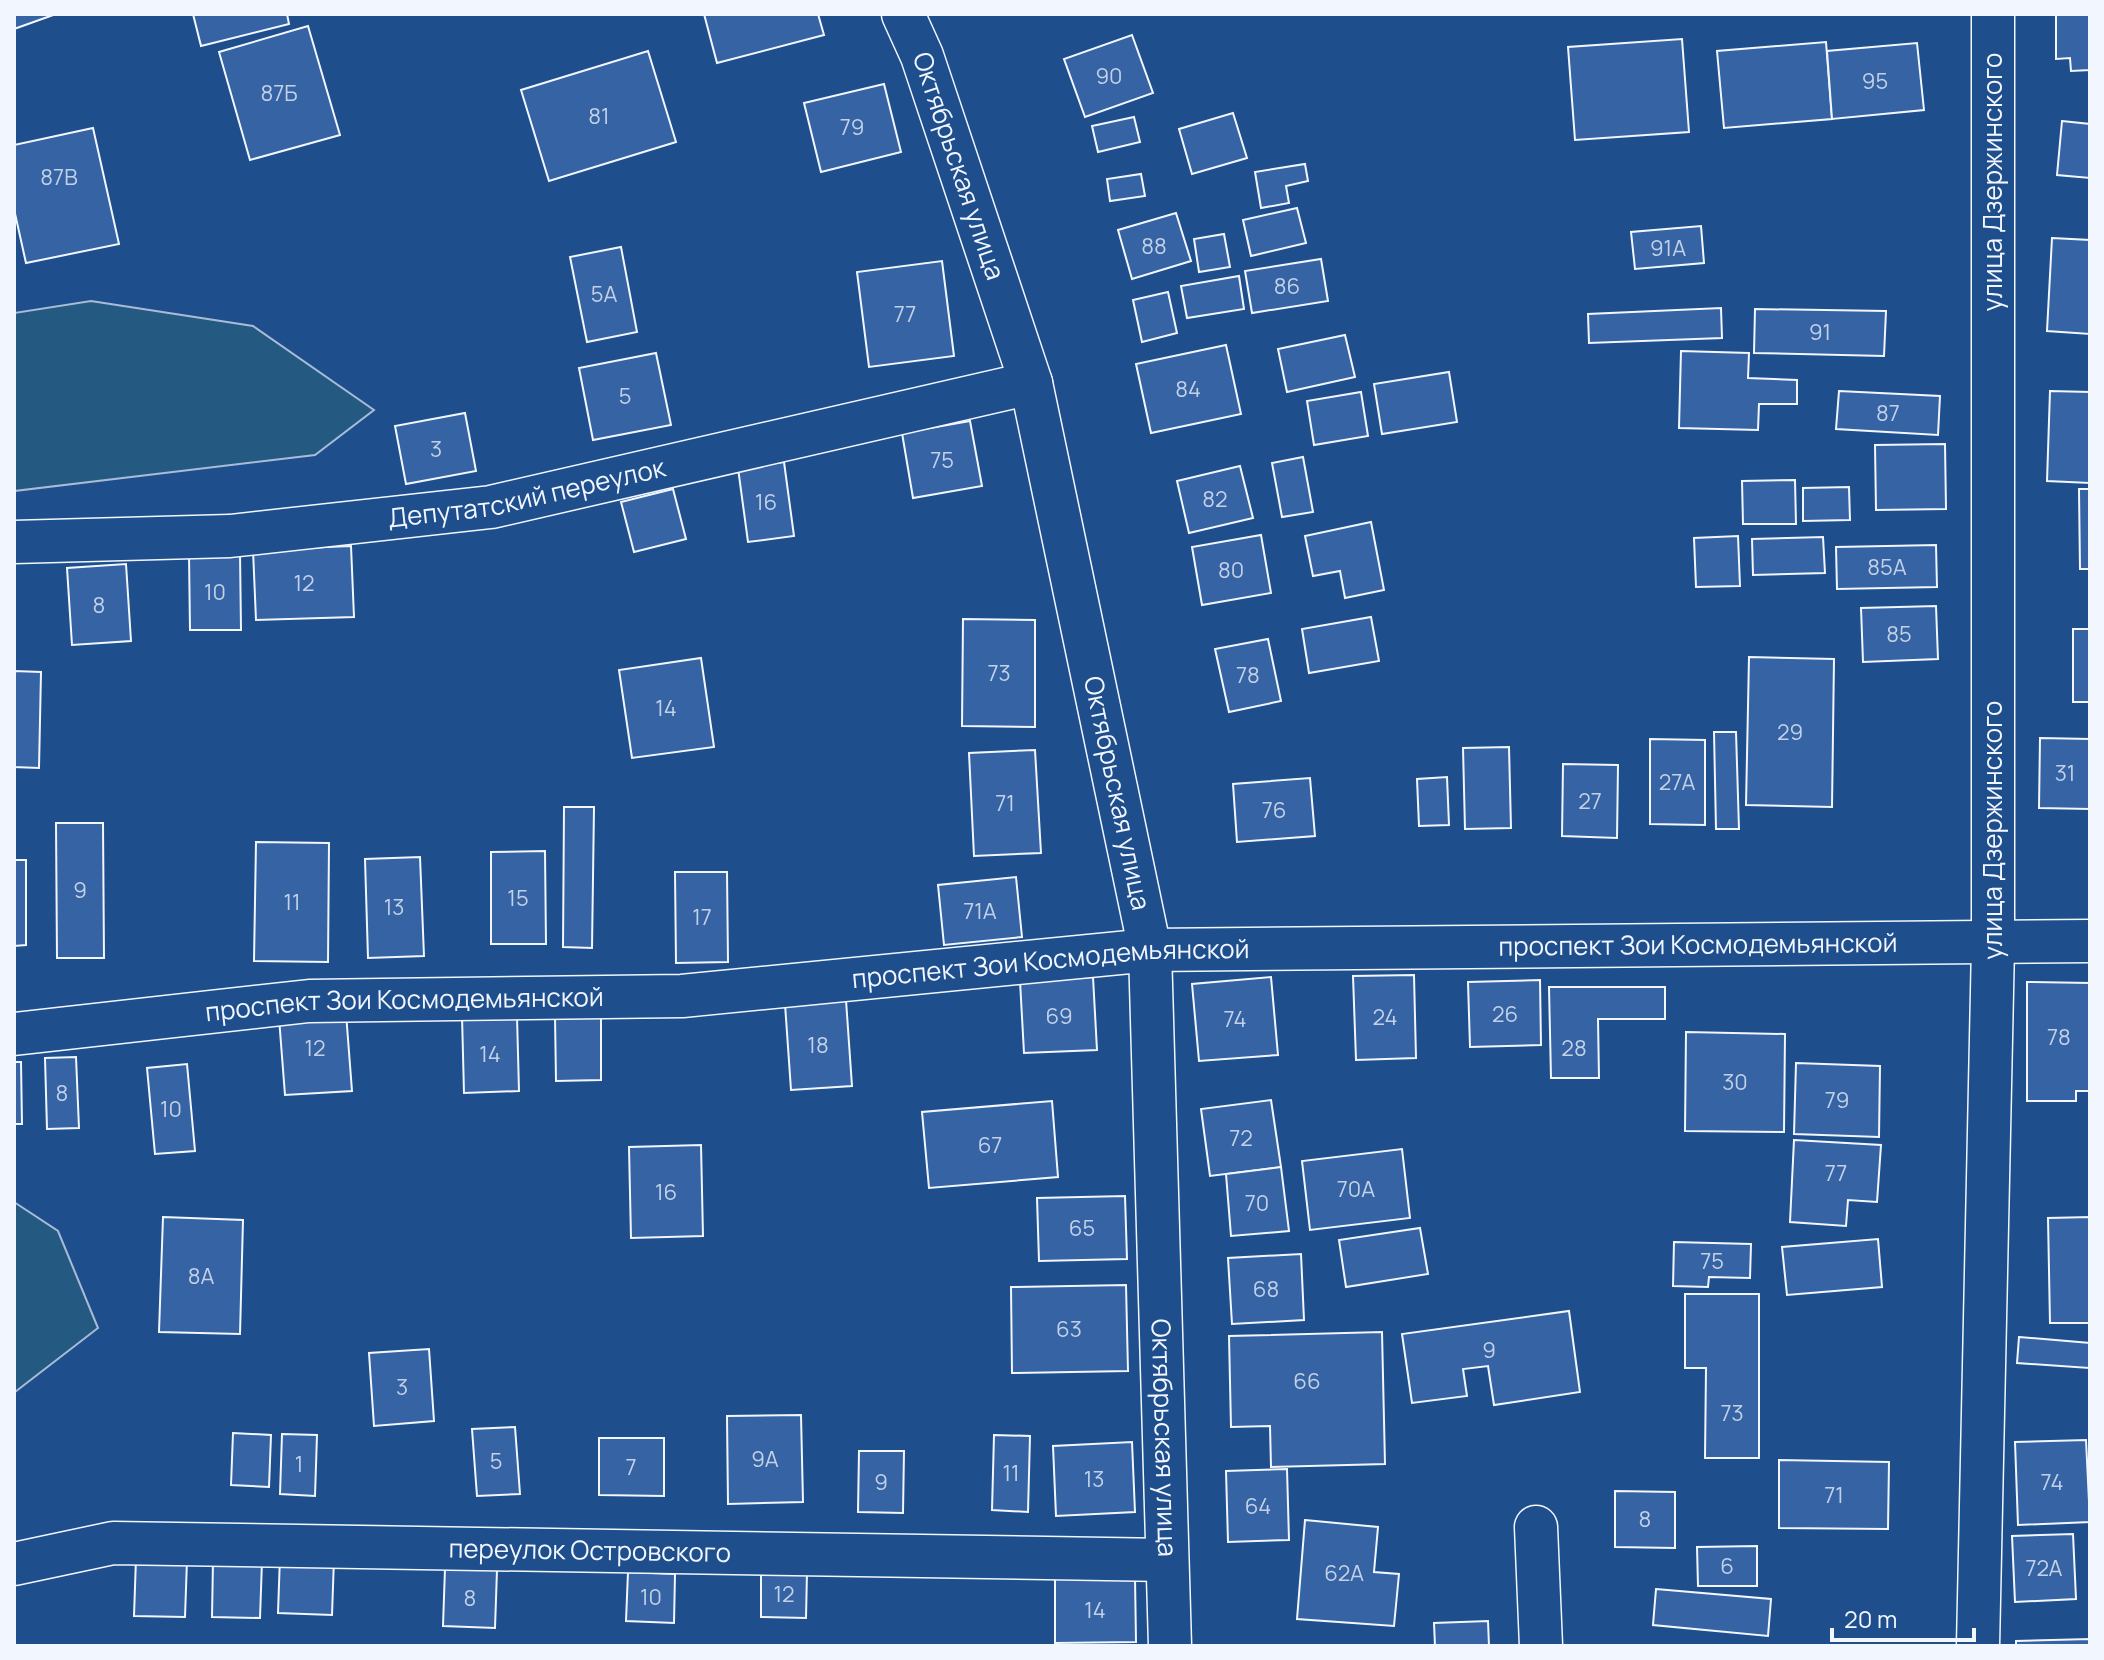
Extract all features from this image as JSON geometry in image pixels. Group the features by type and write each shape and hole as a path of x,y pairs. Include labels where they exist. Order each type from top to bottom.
{"street":[{"name":"Октябрьская улица","path":"903,14 922,56 1031,383 1150,950 1170,1646"},
{"name":"улица Дзержинского","path":"1978,1646 1993,945 1993,14"},
{"name":"Депутатский переулок","path":"14,542 230,536 491,507 1031,383"},
{"name":"проспект Зои Космодемьянской","path":"14,1034 309,1001 682,996 1150,950 1993,945 2090,941"},
{"path":"1536,1527 1541,1646"},
{"name":"переулок Островского","path":"14,1564 113,1543 1167,1560"}],"shaded area":[{"path":"91,301 253,326 374,410 315,455 14,491 14,313"},
{"path":"14,1202 58,1231 98,1328 15,1392"}],"building":[{"path":"14,14 56,14 14,29"},
{"path":"193,14 287,14 289,24 201,46"},
{"path":"704,14 818,14 824,35 717,63"},
{"path":"2056,14 2090,14 2090,70 2071,71 2070,58 2056,59"},
{"path":"308,26 340,135 250,160 219,52"},
{"path":"1132,35 1153,93 1085,117 1064,59"},
{"path":"1682,39 1689,132 1575,140 1568,47"},
{"path":"1826,42 1832,119 1724,128 1717,51"},
{"path":"1917,43 1924,110 1832,119 1827,51"},
{"path":"648,51 676,142 549,181 521,90"},
{"path":"884,84 901,152 821,172 804,103"},
{"path":"1233,113 1247,158 1192,174 1179,129"},
{"path":"1134,117 1140,142 1098,152 1092,126"},
{"path":"2062,121 2090,124 2090,178 2057,175"},
{"path":"93,128 119,244 26,263 14,209 14,145"},
{"path":"1305,164 1308,181 1286,186 1289,203 1261,208 1255,172"},
{"path":"1141,174 1145,196 1110,201 1107,179"},
{"path":"1297,208 1306,243 1251,256 1243,220"},
{"path":"1176,213 1191,261 1132,279 1118,230"},
{"path":"1701,226 1704,263 1635,269 1631,232"},
{"path":"1224,234 1230,267 1199,272 1194,239"},
{"path":"2052,238 2090,240 2090,334 2047,331"},
{"path":"621,247 637,332 587,342 570,257"},
{"path":"1321,259 1328,301 1252,313 1245,271"},
{"path":"942,261 954,356 869,367 857,272"},
{"path":"1239,276 1244,309 1187,318 1181,286"},
{"path":"1168,292 1177,333 1142,342 1133,300"},
{"path":"1721,308 1722,338 1589,343 1588,314"},
{"path":"1755,309 1886,311 1884,356 1754,353"},
{"path":"1345,335 1355,377 1287,392 1278,349"},
{"path":"1226,345 1241,414 1151,433 1136,364"},
{"path":"1681,351 1749,353 1748,378 1797,380 1797,404 1759,404 1758,430 1679,428"},
{"path":"656,353 671,425 593,440 579,368"},
{"path":"1449,372 1457,422 1382,434 1374,384"},
{"path":"1839,391 1940,396 1938,435 1836,429"},
{"path":"2050,391 2090,392 2090,483 2047,481"},
{"path":"1361,392 1368,436 1314,445 1307,401"},
{"path":"465,413 476,471 406,484 395,426"},
{"path":"970,421 982,486 913,498 902,433"},
{"path":"1945,444 1946,509 1876,510 1875,445"},
{"path":"1303,457 1313,512 1282,517 1272,463"},
{"path":"784,462 794,536 748,542 738,468"},
{"path":"1240,466 1253,518 1189,533 1177,481"},
{"path":"1795,480 1796,524 1743,524 1742,481"},
{"path":"1849,487 1850,520 1803,521 1803,488"},
{"path":"673,489 686,539 634,552 621,502"},
{"path":"2079,489 2090,489 2090,569 2080,569"},
{"path":"1371,522 1384,590 1345,598 1340,571 1313,576 1305,536"},
{"path":"1261,535 1271,593 1202,605 1192,547"},
{"path":"1738,536 1740,586 1696,587 1694,538"},
{"path":"1823,537 1825,573 1753,575 1752,539"},
{"path":"1936,545 1937,587 1837,589 1836,547"},
{"path":"351,546 354,617 256,620 253,550"},
{"path":"240,553 241,630 190,630 189,554"},
{"path":"126,564 131,641 72,645 67,568"},
{"path":"1936,606 1938,659 1863,662 1861,608"},
{"path":"1371,617 1379,661 1309,673 1302,629"},
{"path":"963,619 1035,620 1035,727 962,726"},
{"path":"2073,629 2090,629 2090,702 2073,702"},
{"path":"1268,639 1281,701 1229,712 1215,649"},
{"path":"1749,657 1834,659 1832,807 1746,805"},
{"path":"701,658 714,747 632,758 619,670"},
{"path":"14,671 41,672 39,768 14,767"},
{"path":"1714,732 1736,732 1739,829 1716,829"},
{"path":"2040,738 2090,739 2090,809 2039,808"},
{"path":"1650,739 1705,740 1705,825 1650,824"},
{"path":"1509,747 1511,828 1465,829 1463,748"},
{"path":"1035,750 1041,853 974,856 969,753"},
{"path":"1563,764 1618,765 1617,838 1562,836"},
{"path":"1447,777 1449,825 1419,826 1417,779"},
{"path":"1310,778 1315,836 1237,842 1233,784"},
{"path":"564,807 594,807 592,948 563,947"},
{"path":"56,823 103,823 104,958 57,958"},
{"path":"256,842 329,843 328,962 254,961"},
{"path":"545,851 546,944 491,944 491,852"},
{"path":"420,857 424,956 368,958 365,859"},
{"path":"14,860 26,860 26,945 14,946"},
{"path":"675,872 727,872 728,962 676,963"},
{"path":"1016,877 1022,937 944,945 938,885"},
{"path":"1414,975 1416,1058 1356,1060 1353,976"},
{"path":"1093,977 1097,1050 1024,1053 1020,981"},
{"path":"1271,977 1278,1055 1199,1061 1192,984"},
{"path":"1540,980 1541,1045 1470,1047 1468,982"},
{"path":"2027,982 2090,983 2090,1091 2076,1091 2076,1101 2027,1101"},
{"path":"1549,987 1665,987 1665,1019 1598,1019 1599,1078 1551,1078"},
{"path":"345,1000 352,1091 285,1095 278,1005"},
{"path":"846,1000 852,1086 791,1090 785,1004"},
{"path":"601,1015 601,1080 556,1081 555,1016"},
{"path":"462,1016 517,1016 519,1091 464,1093"},
{"path":"1686,1032 1785,1034 1784,1132 1685,1131"},
{"path":"76,1057 79,1128 47,1129 45,1058"},
{"path":"14,1062 21,1062 22,1124 14,1124"},
{"path":"1796,1063 1880,1066 1879,1137 1794,1134"},
{"path":"187,1064 195,1151 155,1154 147,1068"},
{"path":"1271,1100 1281,1167 1210,1176 1201,1109"},
{"path":"1052,1101 1058,1177 929,1188 922,1112"},
{"path":"1794,1140 1881,1145 1877,1202 1848,1200 1846,1226 1790,1222"},
{"path":"701,1145 703,1236 631,1238 629,1147"},
{"path":"1402,1149 1410,1218 1310,1230 1302,1161"},
{"path":"1281,1167 1289,1231 1231,1236 1226,1174"},
{"path":"1125,1196 1127,1259 1039,1261 1037,1198"},
{"path":"163,1217 243,1220 240,1334 159,1332"},
{"path":"2090,1217 2090,1323 2050,1323 2048,1218"},
{"path":"1420,1228 1428,1274 1346,1287 1339,1240"},
{"path":"1878,1239 1882,1287 1787,1295 1782,1247"},
{"path":"1674,1242 1751,1244 1750,1278 1709,1277 1708,1287 1673,1286"},
{"path":"1301,1254 1304,1320 1232,1324 1228,1258"},
{"path":"1126,1285 1128,1371 1012,1373 1011,1287"},
{"path":"1685,1294 1759,1294 1759,1458 1705,1458 1706,1368 1685,1368"},
{"path":"1569,1311 1580,1392 1494,1405 1488,1366 1463,1369 1467,1396 1412,1403 1402,1334"},
{"path":"1382,1332 1385,1464 1271,1467 1270,1426 1231,1427 1229,1336"},
{"path":"2019,1337 2090,1343 2089,1368 2017,1363"},
{"path":"429,1349 434,1421 374,1426 369,1353"},
{"path":"801,1415 803,1502 728,1504 727,1416"},
{"path":"515,1427 520,1494 477,1496 472,1429"},
{"path":"233,1433 271,1435 269,1487 231,1485"},
{"path":"282,1434 317,1435 315,1496 280,1494"},
{"path":"994,1435 1030,1436 1028,1512 992,1510"},
{"path":"599,1438 664,1438 664,1496 599,1495"},
{"path":"2086,1440 2090,1522 2018,1525 2015,1442"},
{"path":"1132,1442 1135,1512 1056,1516 1053,1446"},
{"path":"859,1451 904,1451 903,1513 858,1512"},
{"path":"1779,1460 1889,1462 1888,1529 1779,1528"},
{"path":"1287,1469 1289,1540 1228,1542 1226,1471"},
{"path":"1615,1491 1675,1492 1675,1548 1615,1547"},
{"path":"1305,1520 1378,1527 1374,1572 1399,1574 1394,1626 1297,1619"},
{"path":"2073,1534 2076,1599 2015,1602 2012,1536"},
{"path":"1757,1546 1757,1586 1698,1586 1697,1547"},
{"path":"280,1556 334,1558 332,1615 278,1613"},
{"path":"136,1558 187,1560 185,1617 134,1616"},
{"path":"213,1560 262,1561 260,1618 212,1617"},
{"path":"445,1568 497,1570 495,1628 443,1626"},
{"path":"761,1571 807,1571 806,1618 761,1617"},
{"path":"628,1572 675,1574 674,1623 626,1621"},
{"path":"1135,1577 1136,1642 1055,1643 1055,1578"},
{"path":"1656,1589 1771,1599 1768,1636 1653,1625"},
{"path":"1488,1621 1489,1646 1435,1646 1434,1623"},
{"path":"2090,1639 2090,1646 2016,1646 2016,1641"}]}
